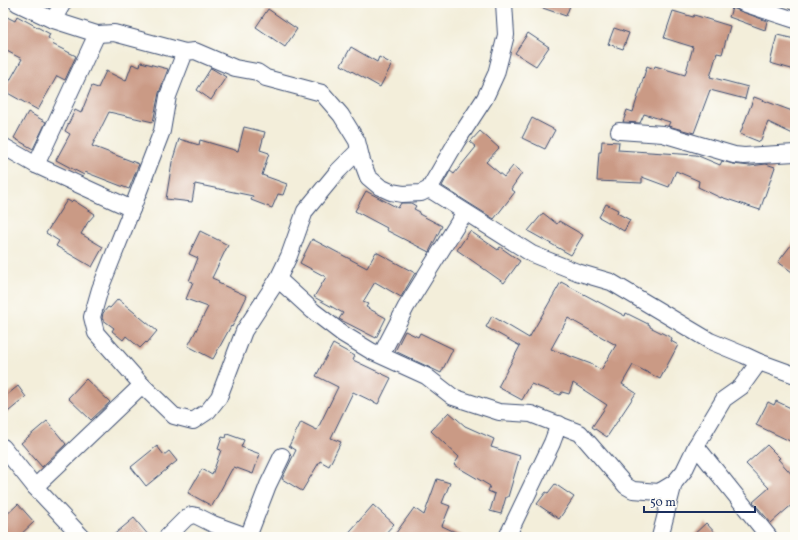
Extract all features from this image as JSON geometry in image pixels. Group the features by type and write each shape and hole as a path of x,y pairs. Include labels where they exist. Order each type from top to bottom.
{"street":[{"path":"18,3 53,20 97,34 114,33 186,52 194,51 236,68 257,72 266,78 322,94 341,115 357,141 368,177 380,187 391,192 403,194 421,192 429,189 457,141 485,98 496,74 506,35 504,3"},
{"path":"53,20 63,3"},
{"path":"743,3 795,20"},
{"path":"36,165 97,34"},
{"path":"186,52 168,96 162,131 100,289 92,317 96,333 142,384 174,416 194,421 208,410 219,397 244,330 278,279 289,256 305,211 338,171 359,150"},
{"path":"619,130 663,134 734,155 744,156 795,153"},
{"path":"3,146 36,165 132,209"},
{"path":"429,189 532,254 577,272 611,282 710,341 759,362 795,375"},
{"path":"381,355 406,307 465,212"},
{"path":"278,279 329,324 343,334 381,355 426,376 453,397 499,412 531,414 580,433 626,486 633,490 659,492 674,483 684,471 696,446 724,400 741,387 759,362"},
{"path":"35,487 142,384"},
{"path":"507,537 552,443 559,424"},
{"path":"696,446 769,537"},
{"path":"3,447 35,487 82,537"},
{"path":"167,537 186,518 192,515 248,537 268,485 282,456"},
{"path":"660,537 674,483"}],"building":[{"path":"534,3 571,3 566,16 534,5"},
{"path":"732,8 767,21 765,30 729,17"},
{"path":"268,9 297,29 285,47 256,27"},
{"path":"673,11 693,17 694,15 730,26 722,54 717,53 710,77 748,87 745,99 710,90 694,133 668,126 670,122 644,114 640,123 623,122 627,110 633,112 647,66 654,69 655,66 685,75 693,47 664,38"},
{"path":"3,15 15,21 17,16 50,34 48,38 54,42 52,44 76,56 65,80 57,76 38,110 4,91 22,59 3,49"},
{"path":"614,28 629,33 623,49 608,44"},
{"path":"528,33 549,47 536,66 515,53"},
{"path":"777,35 795,39 795,70 770,63"},
{"path":"351,47 377,62 379,57 392,64 380,87 341,65"},
{"path":"141,62 168,69 159,93 153,122 109,112 92,146 139,164 129,189 85,172 84,175 56,160 70,134 65,131 75,110 81,113 92,86 98,88 106,71 126,81 132,64 140,67"},
{"path":"211,68 226,77 211,100 197,90"},
{"path":"754,97 795,112 795,135 768,122 760,142 740,134"},
{"path":"28,112 46,122 33,149 14,138"},
{"path":"532,118 555,130 545,149 522,138"},
{"path":"244,127 265,132 260,150 269,153 262,175 287,184 283,195 278,194 272,208 251,200 253,196 195,184 192,202 166,199 172,162 179,139 199,145 200,140 238,151"},
{"path":"480,131 499,148 486,162 504,177 513,166 522,173 511,189 515,192 494,219 442,186 450,171 454,174 476,147 470,142"},
{"path":"602,141 619,142 618,150 696,155 720,165 722,161 750,166 766,164 775,167 760,210 721,198 698,187 699,181 676,171 669,187 642,177 642,183 597,181 599,152 601,152"},
{"path":"366,191 398,208 401,203 411,203 416,206 414,209 420,212 419,214 442,226 429,252 386,230 387,228 355,211"},
{"path":"67,200 71,202 73,200 95,214 81,234 103,247 92,267 56,246 59,241 46,233"},
{"path":"606,204 618,210 617,213 630,220 624,231 599,217"},
{"path":"543,213 557,224 559,221 583,235 571,255 528,231"},
{"path":"200,231 228,245 212,278 219,281 218,283 247,296 232,327 231,326 213,359 188,346 208,307 186,299 193,282 189,281 198,258 189,254"},
{"path":"470,231 498,250 500,247 520,261 504,283 457,250"},
{"path":"312,239 367,268 376,252 415,273 401,297 375,282 363,302 368,304 366,307 386,318 376,338 339,319 343,313 314,297 326,277 300,263"},
{"path":"795,240 795,274 778,262"},
{"path":"561,282 625,316 626,313 650,325 650,327 672,338 671,341 678,345 660,379 633,365 622,384 636,393 607,437 592,427 607,405 573,383 569,394 562,392 560,395 531,384 522,400 498,387 520,346 486,327 492,316 529,338","holes":["568,318 616,345 601,370 591,364 551,349"]},
{"path":"118,299 157,331 147,343 146,342 140,348 126,336 123,340 112,331 114,328 102,319 103,313"},
{"path":"405,331 418,337 420,333 453,349 441,373 395,351"},
{"path":"333,344 355,356 353,360 391,378 378,404 353,392 331,438 341,442 329,466 320,461 302,491 282,479 296,450 289,446 301,422 317,430 338,387 316,376"},
{"path":"86,379 110,402 91,420 68,398"},
{"path":"18,386 26,397 3,416 3,398"},
{"path":"776,401 795,410 795,434 792,442 756,425 768,402 774,405"},
{"path":"449,412 465,426 494,439 491,447 520,456 508,497 506,497 501,514 490,511 495,494 488,491 490,486 454,465 459,457 431,431"},
{"path":"47,421 66,444 42,467 21,443"},
{"path":"227,434 244,440 241,447 260,454 253,474 234,467 232,469 212,506 188,493 202,469 212,475 221,450 218,449 222,437 226,438"},
{"path":"767,445 780,458 778,459 795,478 795,502 771,523 753,502 769,488 746,464"},
{"path":"157,446 164,455 169,451 177,461 146,486 131,467"},
{"path":"437,479 450,483 442,503 450,506 442,526 466,537 393,537 414,508 424,515"},
{"path":"555,484 574,497 559,519 537,504 546,492 548,493"},
{"path":"18,504 34,522 18,537 3,537 3,518"},
{"path":"373,505 394,524 382,537 345,537"},
{"path":"134,518 150,537 111,537"},
{"path":"706,523 719,537 691,537"}]}
